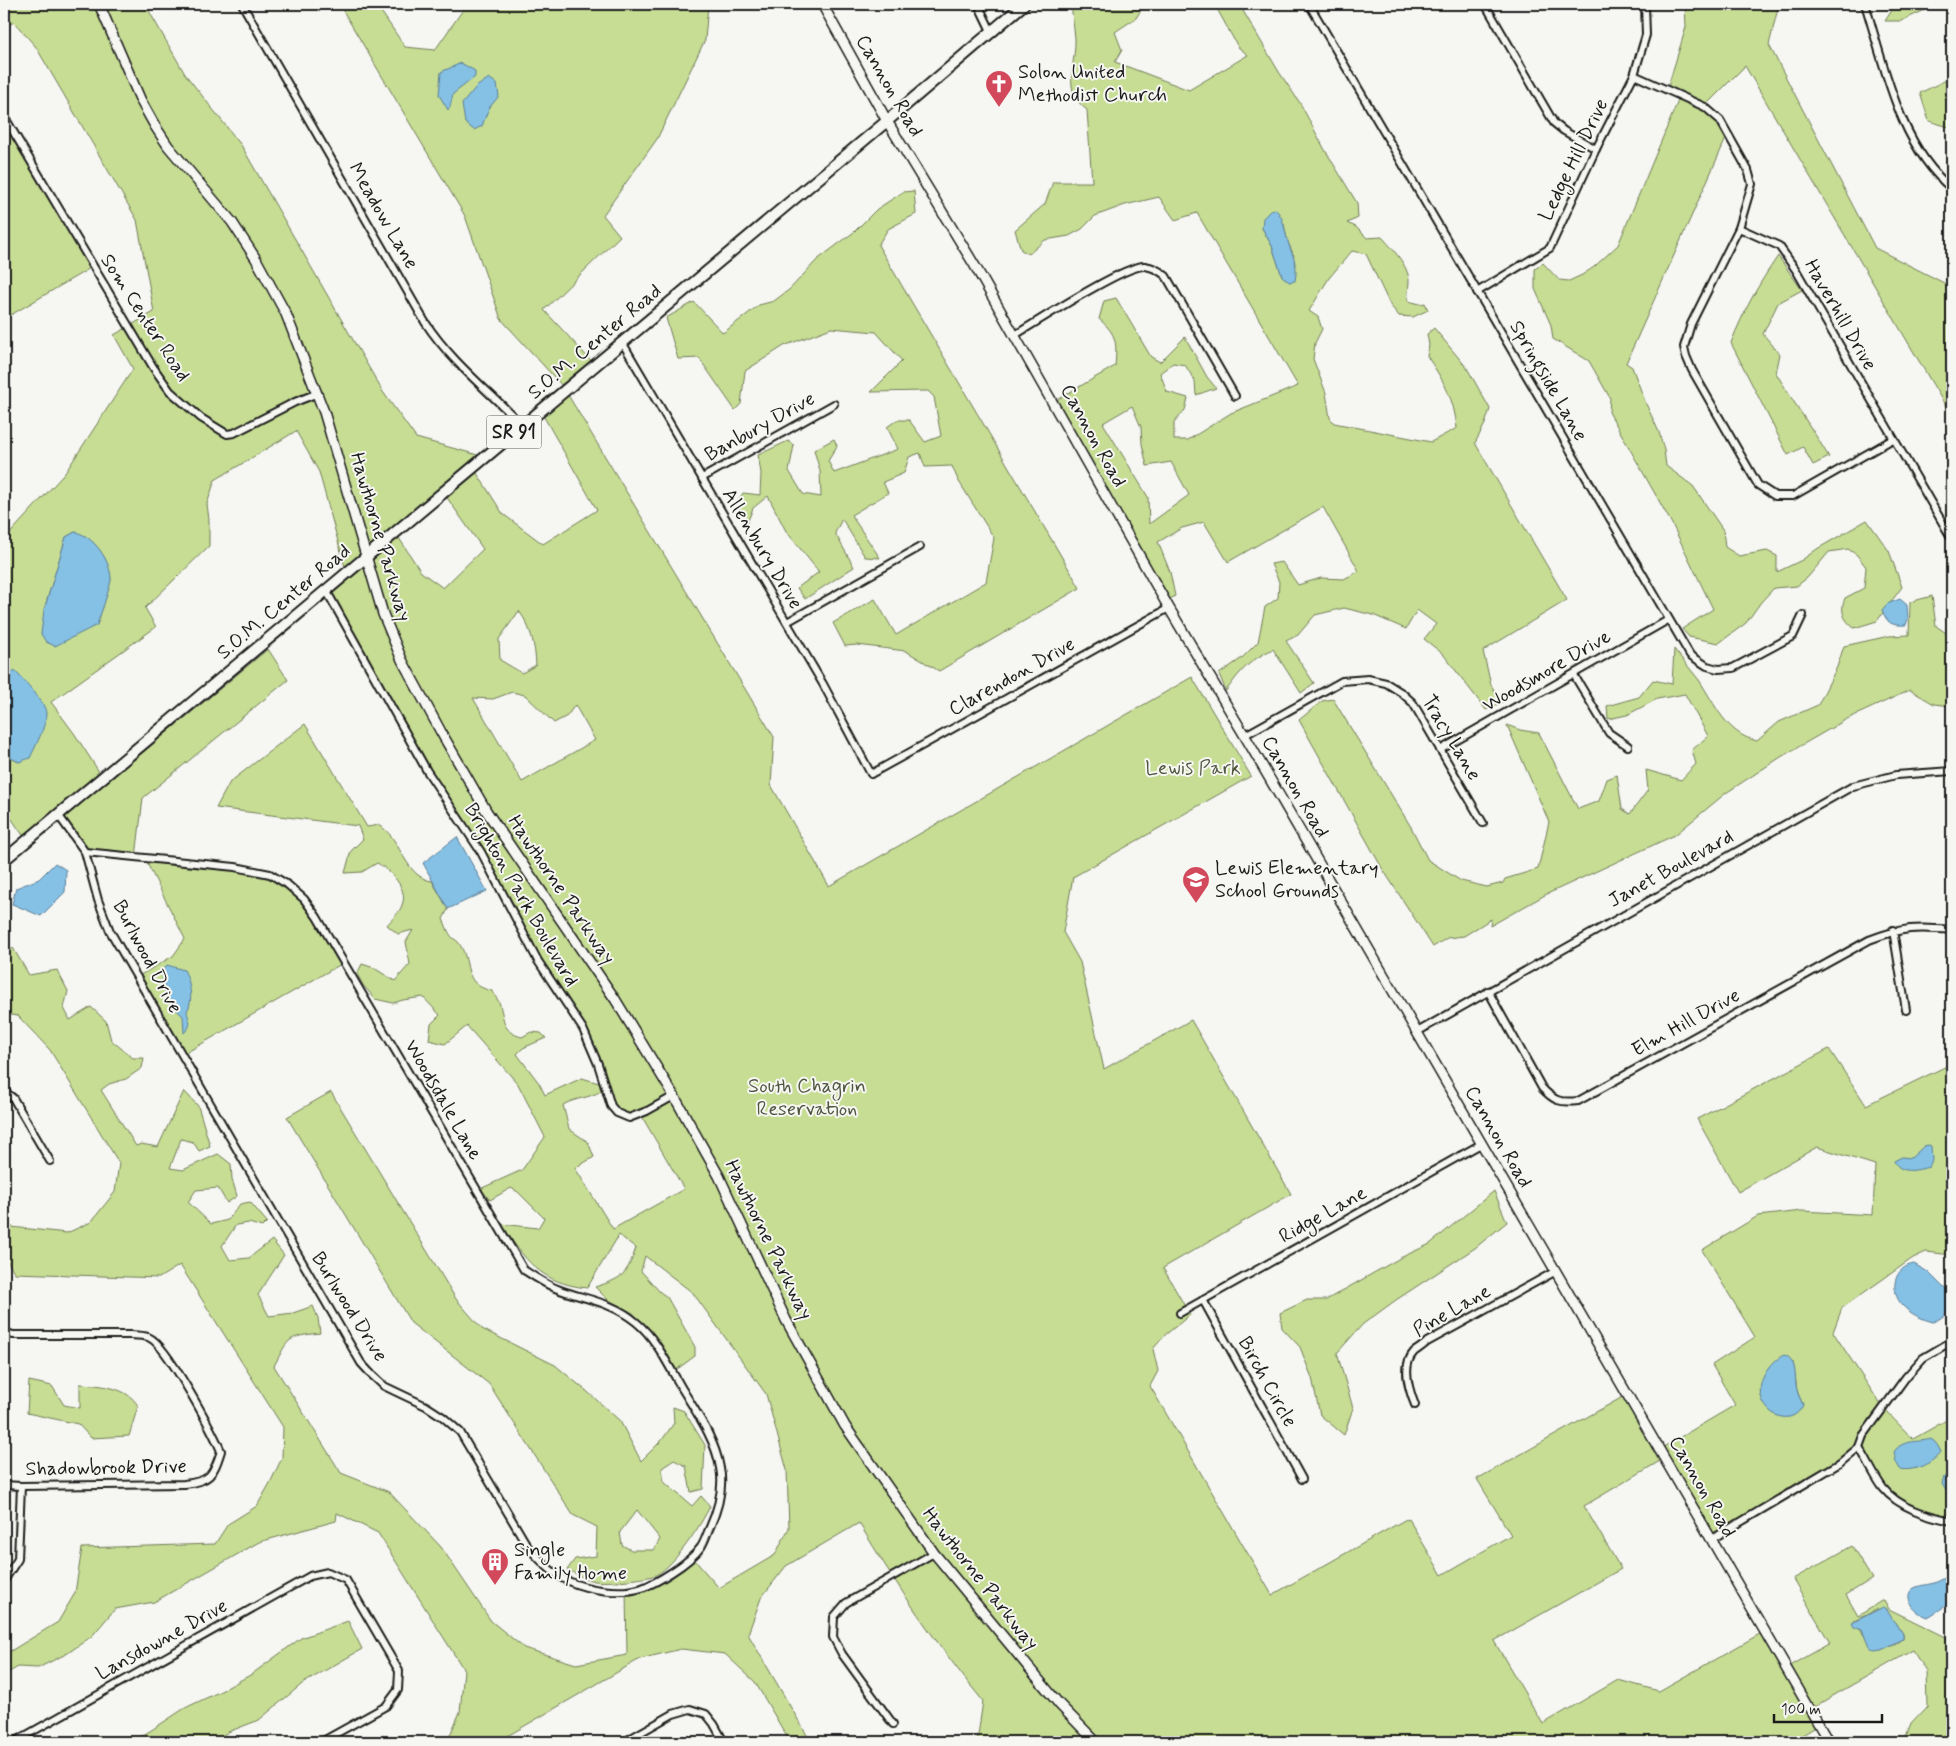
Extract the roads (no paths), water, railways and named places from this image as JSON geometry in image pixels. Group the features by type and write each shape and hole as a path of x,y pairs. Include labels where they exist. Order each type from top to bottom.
{"main road":[{"name":"S.O.M. Center Road","path":"4,860 887,121 1024,4"}],"street":[{"name":"Hawthorne Parkway","path":"99,4 141,101 155,126 168,146 232,222 269,281 289,321 318,393 374,588 392,636 412,680 445,740 487,812 615,999 674,1096 719,1176 786,1320 841,1418 934,1553 1052,1696 1096,1742"},
{"name":"Meadow Lane","path":"242,4 425,322 451,356 522,425"},
{"name":"Cannon Road","path":"822,4 887,121 946,216 1015,334 1169,608 1829,1742"},
{"path":"978,4 991,32"},
{"name":"Springside Lane","path":"1309,4 1690,655 1707,666 1718,669 1733,668 1793,636 1803,615"},
{"path":"1485,4 1554,123 1596,149"},
{"name":"Ledge Hill Drive","path":"1477,292 1550,248 1596,149 1634,75 1646,35 1645,4"},
{"path":"1864,4 1887,82 1900,113 1916,144 1937,176 1952,189"},
{"path":"1634,75 1704,107 1720,120 1748,170 1752,184 1739,228 1691,324 1684,347 1692,370 1758,486 1775,496 1793,496 1893,439"},
{"name":"Som Center Road","path":"4,116 153,367 179,400 201,418 227,434 234,433 295,402 318,393"},
{"name":"Haverhill Drive","path":"1739,228 1779,246 1796,270 1952,539"},
{"path":"1015,334 1123,271 1144,266 1156,269 1166,276 1235,396"},
{"name":"Allenbury Drive","path":"622,342 823,684 871,774"},
{"name":"Banbury Drive","path":"702,478 834,404"},
{"path":"787,622 920,547"},
{"name":"Brighton Park Boulevard","path":"326,590 427,771 481,852 508,900 532,949 582,1029 598,1064 611,1106 617,1113 629,1118 647,1111 674,1096"},
{"name":"Clarendon Drive","path":"871,774 1169,608"},
{"name":"Woodsmore Drive","path":"1440,750 1668,620"},
{"path":"1574,675 1609,733 1628,746"},
{"name":"Tracy Lane","path":"1244,735 1342,681 1368,679 1386,684 1402,693 1413,703 1483,823"},
{"name":"Janet Boulevard","path":"1417,1032 1853,786 1896,775 1952,771"},
{"path":"58,816 85,852"},
{"name":"Burlwood Drive","path":"85,852 95,892 110,930 361,1363 384,1386 426,1406 443,1417 460,1432 528,1547 543,1563 566,1580 592,1589 620,1591 642,1588 686,1563 701,1547 718,1503"},
{"name":"Woodsdale Lane","path":"85,852 234,867 270,874 288,885 304,899 317,917 524,1270 542,1282 560,1290 604,1302 619,1310 637,1323 653,1342 703,1425 714,1447 720,1469 721,1487 718,1503"},
{"name":"Elm Hill Drive","path":"1488,991 1542,1088 1552,1098 1565,1103 1578,1102 1869,940 1893,930 1916,927 1952,930"},
{"path":"1893,930 1906,1010"},
{"path":"4,1091 13,1098 50,1160"},
{"name":"Ridge Lane","path":"1180,1314 1481,1144"},
{"name":"Pine Lane","path":"1415,1406 1409,1389 1407,1370 1413,1354 1427,1342 1556,1271"},
{"name":"Birch Circle","path":"1203,1300 1302,1479"},
{"name":"Shadowbrook Drive","path":"4,1332 13,1335 131,1335 150,1337 163,1348 214,1434 222,1451 215,1471 201,1482 184,1484 4,1485"},
{"path":"1712,1539 1840,1463 1859,1447 1864,1436 1906,1377 1923,1358 1952,1341"},
{"path":"1859,1447 1883,1488 1898,1502 1935,1518 1952,1521"},
{"path":"5,1579 18,1559 20,1486"},
{"path":"892,1724 842,1654 833,1637 834,1617 846,1602 934,1553"},
{"name":"Lansdowne Drive","path":"14,1742 310,1576 328,1572 346,1580 399,1670 398,1690 386,1706 321,1742"},
{"path":"624,1742 673,1714 690,1709 706,1714 724,1742"}],"water":[{"path":"461,63 475,71 475,77 453,94 448,110 439,95 441,72"},
{"path":"489,78 497,84 499,96 489,108 482,126 474,130 465,123 462,104 476,87"},
{"path":"1275,209 1282,219 1294,258 1296,268 1295,281 1289,282 1282,276 1272,246 1262,228 1263,218 1271,210"},
{"path":"75,532 88,538 100,550 108,564 111,583 97,625 55,646 46,642 41,634 44,610 66,537"},
{"path":"1900,599 1907,605 1908,619 1906,625 1890,623 1882,610 1887,604"},
{"path":"6,671 16,672 38,697 46,713 43,730 30,758 19,762 4,755 4,674"},
{"path":"457,837 487,891 448,909 423,863"},
{"path":"55,863 66,870 65,892 41,916 12,904 16,888 39,879"},
{"path":"167,965 184,970 188,979 191,996 187,1011 190,1024 184,1033 183,1016 169,1003 165,994 162,972"},
{"path":"1924,1146 1931,1146 1932,1160 1929,1167 1905,1170 1894,1161 1902,1157 1911,1158"},
{"path":"1914,1264 1928,1272 1952,1296 1951,1306 1947,1312 1933,1322 1920,1318 1909,1311 1902,1305 1896,1293 1895,1286 1898,1274 1907,1266"},
{"path":"1784,1355 1792,1360 1797,1390 1803,1405 1799,1412 1793,1416 1780,1417 1768,1409 1760,1390 1763,1378 1770,1366"},
{"path":"1931,1439 1937,1444 1941,1452 1938,1456 1917,1468 1900,1469 1894,1452 1897,1448 1906,1443"},
{"path":"1952,1471 1952,1495 1948,1494 1942,1484 1944,1477"},
{"path":"1952,1574 1952,1602 1928,1617 1911,1605 1909,1596 1912,1589 1936,1582"},
{"path":"1883,1607 1887,1609 1902,1634 1902,1639 1882,1650 1874,1651 1869,1647 1862,1630 1854,1627 1852,1623"}],"place":[{"name":"Solon United Methodist Church","path":"999,108"},
{"name":"Lewis Elementary School Grounds","path":"1196,904"},
{"name":"Single Family Home","path":"495,1586"}],"park label":[{"name":"Lewis Park","path":"1193,768"},
{"name":"South Chagrin Reservation","path":"807,1098"}]}
